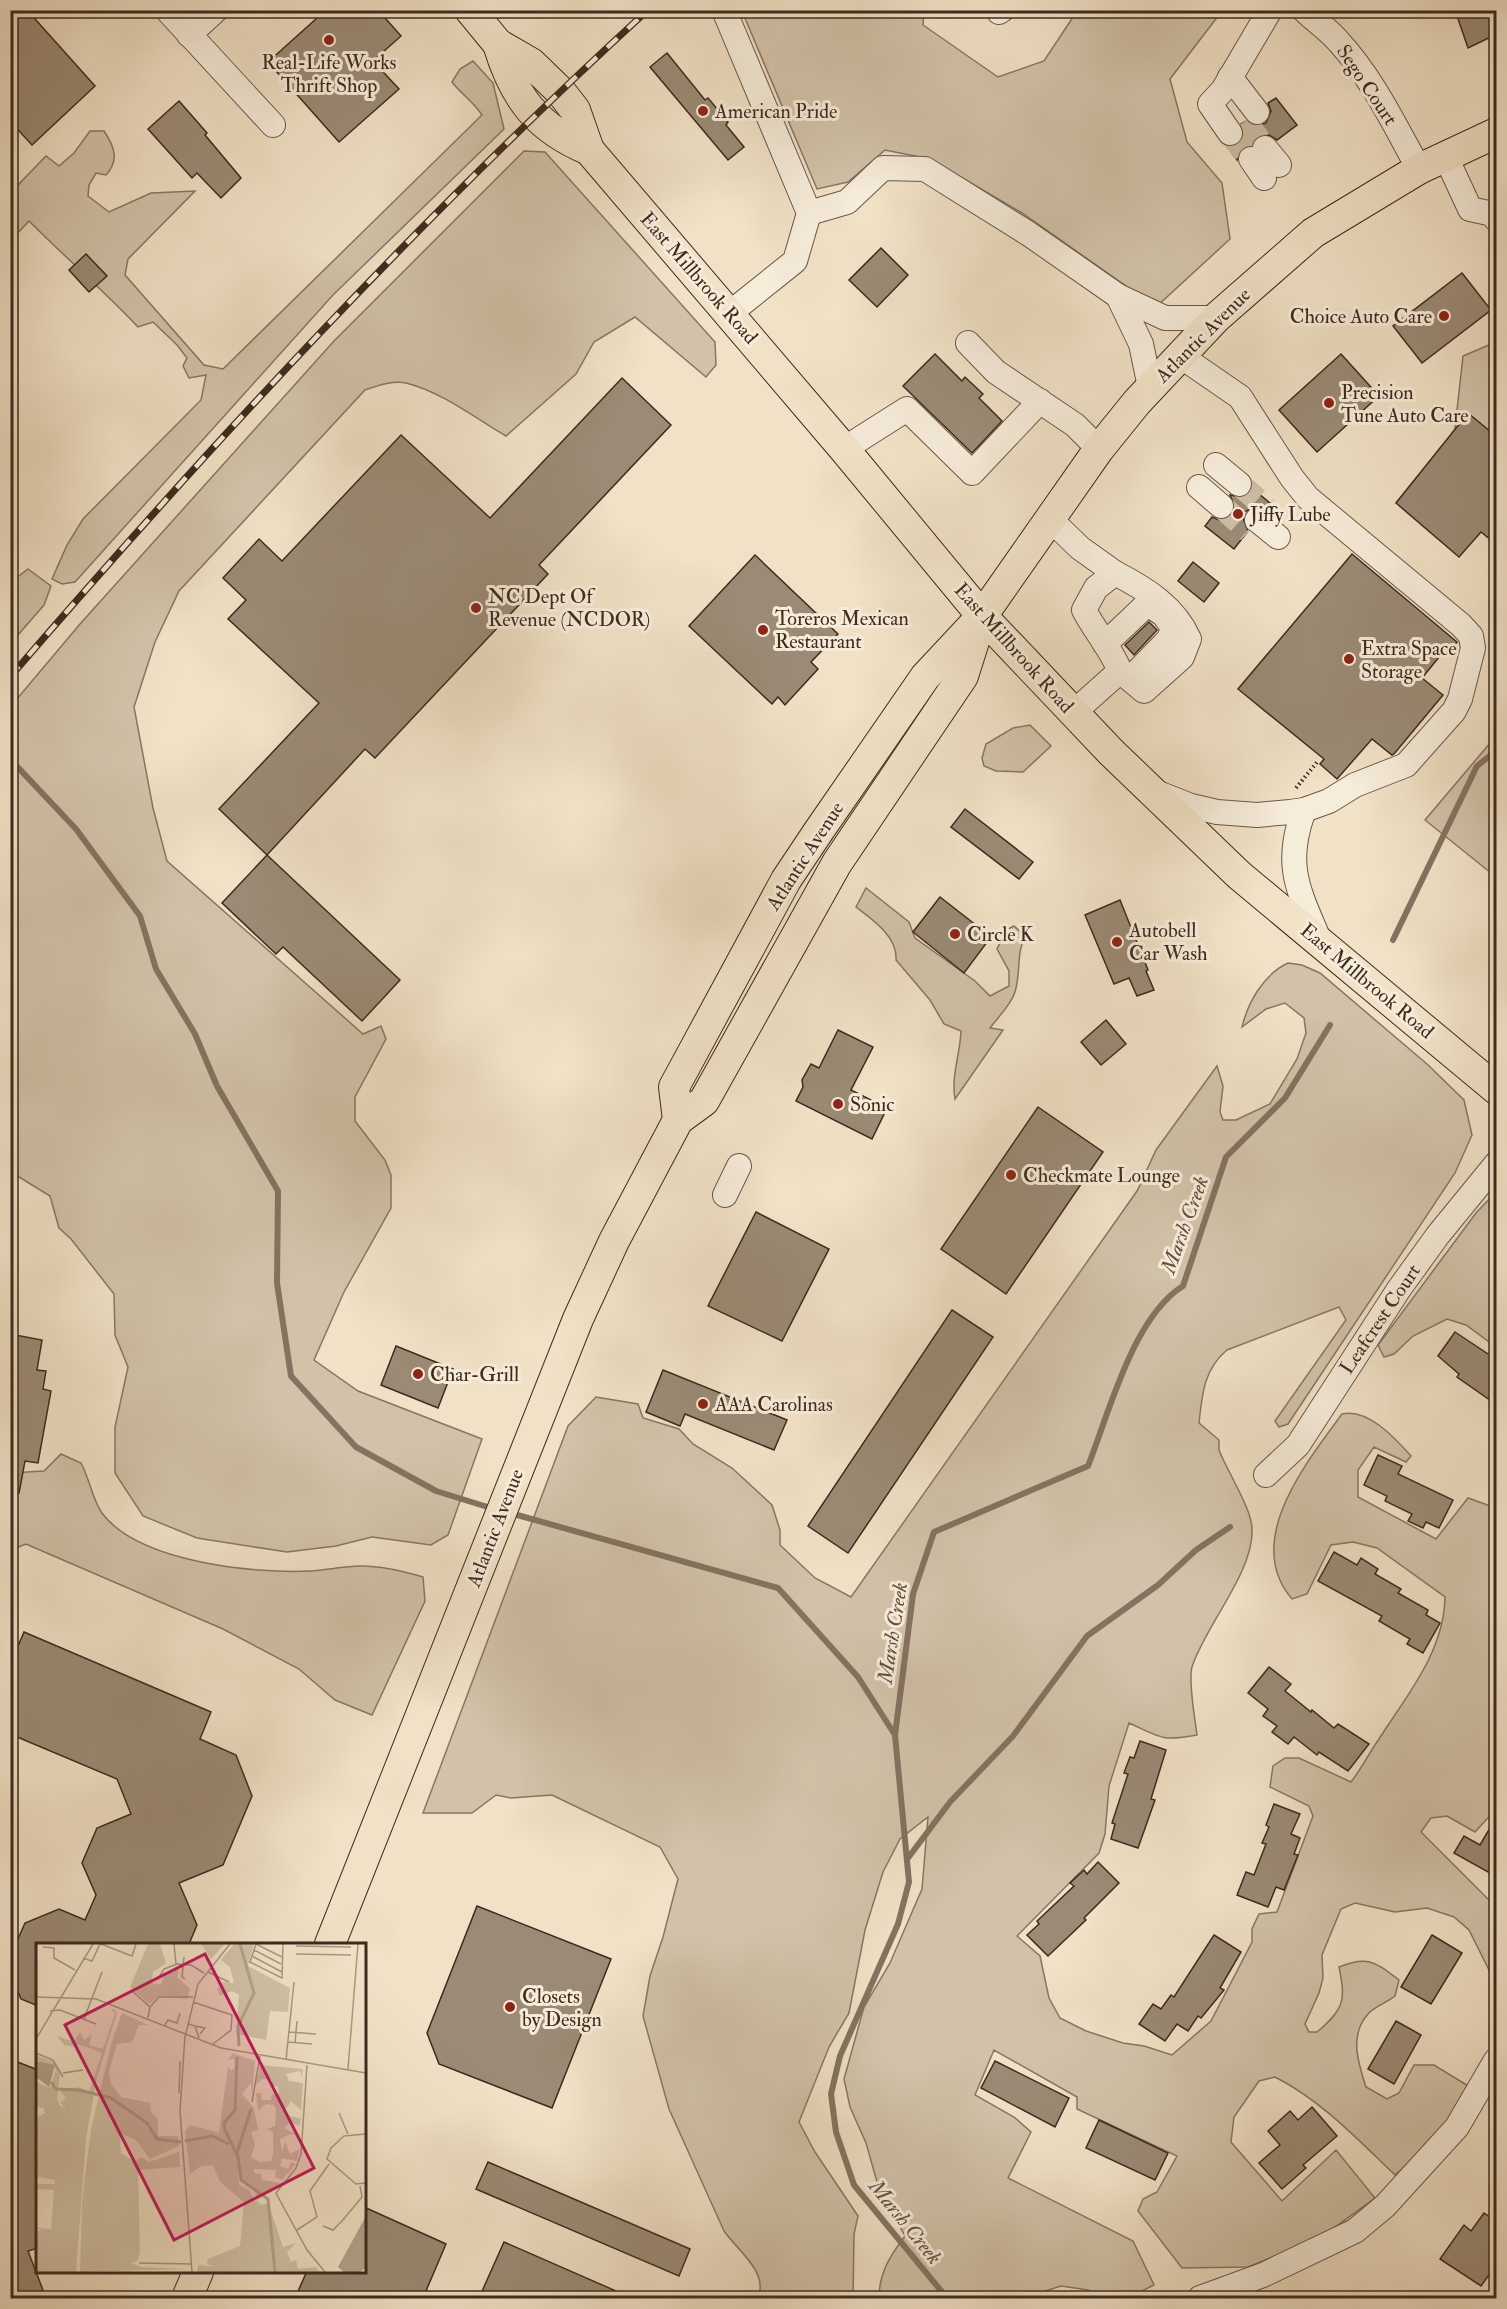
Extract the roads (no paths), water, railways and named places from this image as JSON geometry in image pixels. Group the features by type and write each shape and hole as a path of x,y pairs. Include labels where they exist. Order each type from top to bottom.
{"main road":[{"name":"East Millbrook Road","path":"470,10 498,44 531,63 561,92 575,110 589,150 730,313 982,616 1073,713 1239,875 1497,1089"},
{"name":"Atlantic Avenue","path":"330,1943 578,1319 614,1242 678,1119 674,1087 786,880 926,677 982,616 1099,448 1179,355 1216,318 1313,233 1419,169 1497,133"},
{"path":"187,2298 197,2273"}],"street":[{"path":"167,10 273,125"},
{"path":"189,35 216,10"},
{"path":"724,10 809,213 795,261 730,313"},
{"path":"1221,90 1270,10"},
{"name":"Sego Court","path":"1304,10 1339,41 1359,68 1381,99 1419,169"},
{"path":"1221,90 1244,122 1221,90"},
{"path":"1446,155 1470,209 1493,214 1497,219"},
{"path":"809,213 847,202 883,168 925,169 1029,234 1118,296 1165,318 1216,318"},
{"path":"1118,296 1141,345 1150,387"},
{"path":"968,343 996,372 1075,425 1099,448"},
{"path":"1151,790 1191,806 1217,812 1257,815 1300,799 1329,801 1355,785 1406,765 1454,711 1460,699 1473,648 1472,636 1312,501 1292,478 1240,397 1179,355"},
{"path":"844,449 907,409 972,473 1040,401"},
{"path":"1208,476 1230,495"},
{"path":"1258,519 1278,537"},
{"path":"1051,520 1080,548 1115,573 1144,587 1180,619 1190,639 1182,657 1144,691 1125,675 1084,610 1095,588 1115,573"},
{"path":"1073,713 1168,640 1174,629 1164,615 1152,606 1144,607 1105,644"},
{"path":"1300,799 1293,855 1294,878 1320,942"},
{"name":"Leafcrest Court","path":"1266,1475 1298,1445 1398,1289 1438,1235 1497,1164"},
{"path":"725,1195 739,1166"},
{"path":"1200,2298 1263,2275 1355,2230 1385,2206 1457,2127 1497,2060"}],"waterway":[{"name":"Marsh Creek","path":"1393,940 1477,766 1496,751"},
{"path":"10,759 76,829 140,916 156,969 195,1034 217,1086 278,1191 277,1283 291,1376 356,1447 436,1491 494,1509"},
{"name":"Marsh Creek","path":"947,2298 854,2185 836,2132 831,2094 840,2056 898,1924 909,1882 895,1735 913,1594 934,1532 1088,1466 1114,1394 1137,1343 1165,1300 1183,1286 1226,1157 1285,1098 1330,1025"},
{"path":"510,1513 778,1588 858,1677 895,1735"},
{"path":"908,1858 950,1802 1013,1736 1087,1636 1158,1585 1196,1550 1230,1527"}],"tunnel":[{"path":"1245,121 1265,148"},
{"path":"1230,133 1251,159"},
{"path":"1239,484 1267,508"},
{"path":"1221,506 1249,531"}],"railway":[{"path":"10,677 162,504 319,334 480,169 648,10"}],"place":[{"name":"Real-Life Works Thrift Shop","path":"329,40"},
{"name":"American Pride","path":"703,111"},
{"name":"Choice Auto Care","path":"1444,316"},
{"name":"Precision Tune Auto Care","path":"1329,403"},
{"name":"Jiffy Lube","path":"1238,514"},
{"name":"NC Dept Of Revenue (NCDOR)","path":"476,608"},
{"name":"Toreros Mexican Restaurant","path":"763,630"},
{"name":"Extra Space Storage","path":"1349,659"},
{"name":"Circle K","path":"955,934"},
{"name":"Autobell Car Wash","path":"1117,942"},
{"name":"Sonic","path":"838,1104"},
{"name":"Checkmate Lounge","path":"1011,1175"},
{"name":"Char-Grill","path":"418,1374"},
{"name":"AAA Carolinas","path":"703,1404"},
{"name":"Closets by Design","path":"510,2007"}]}
